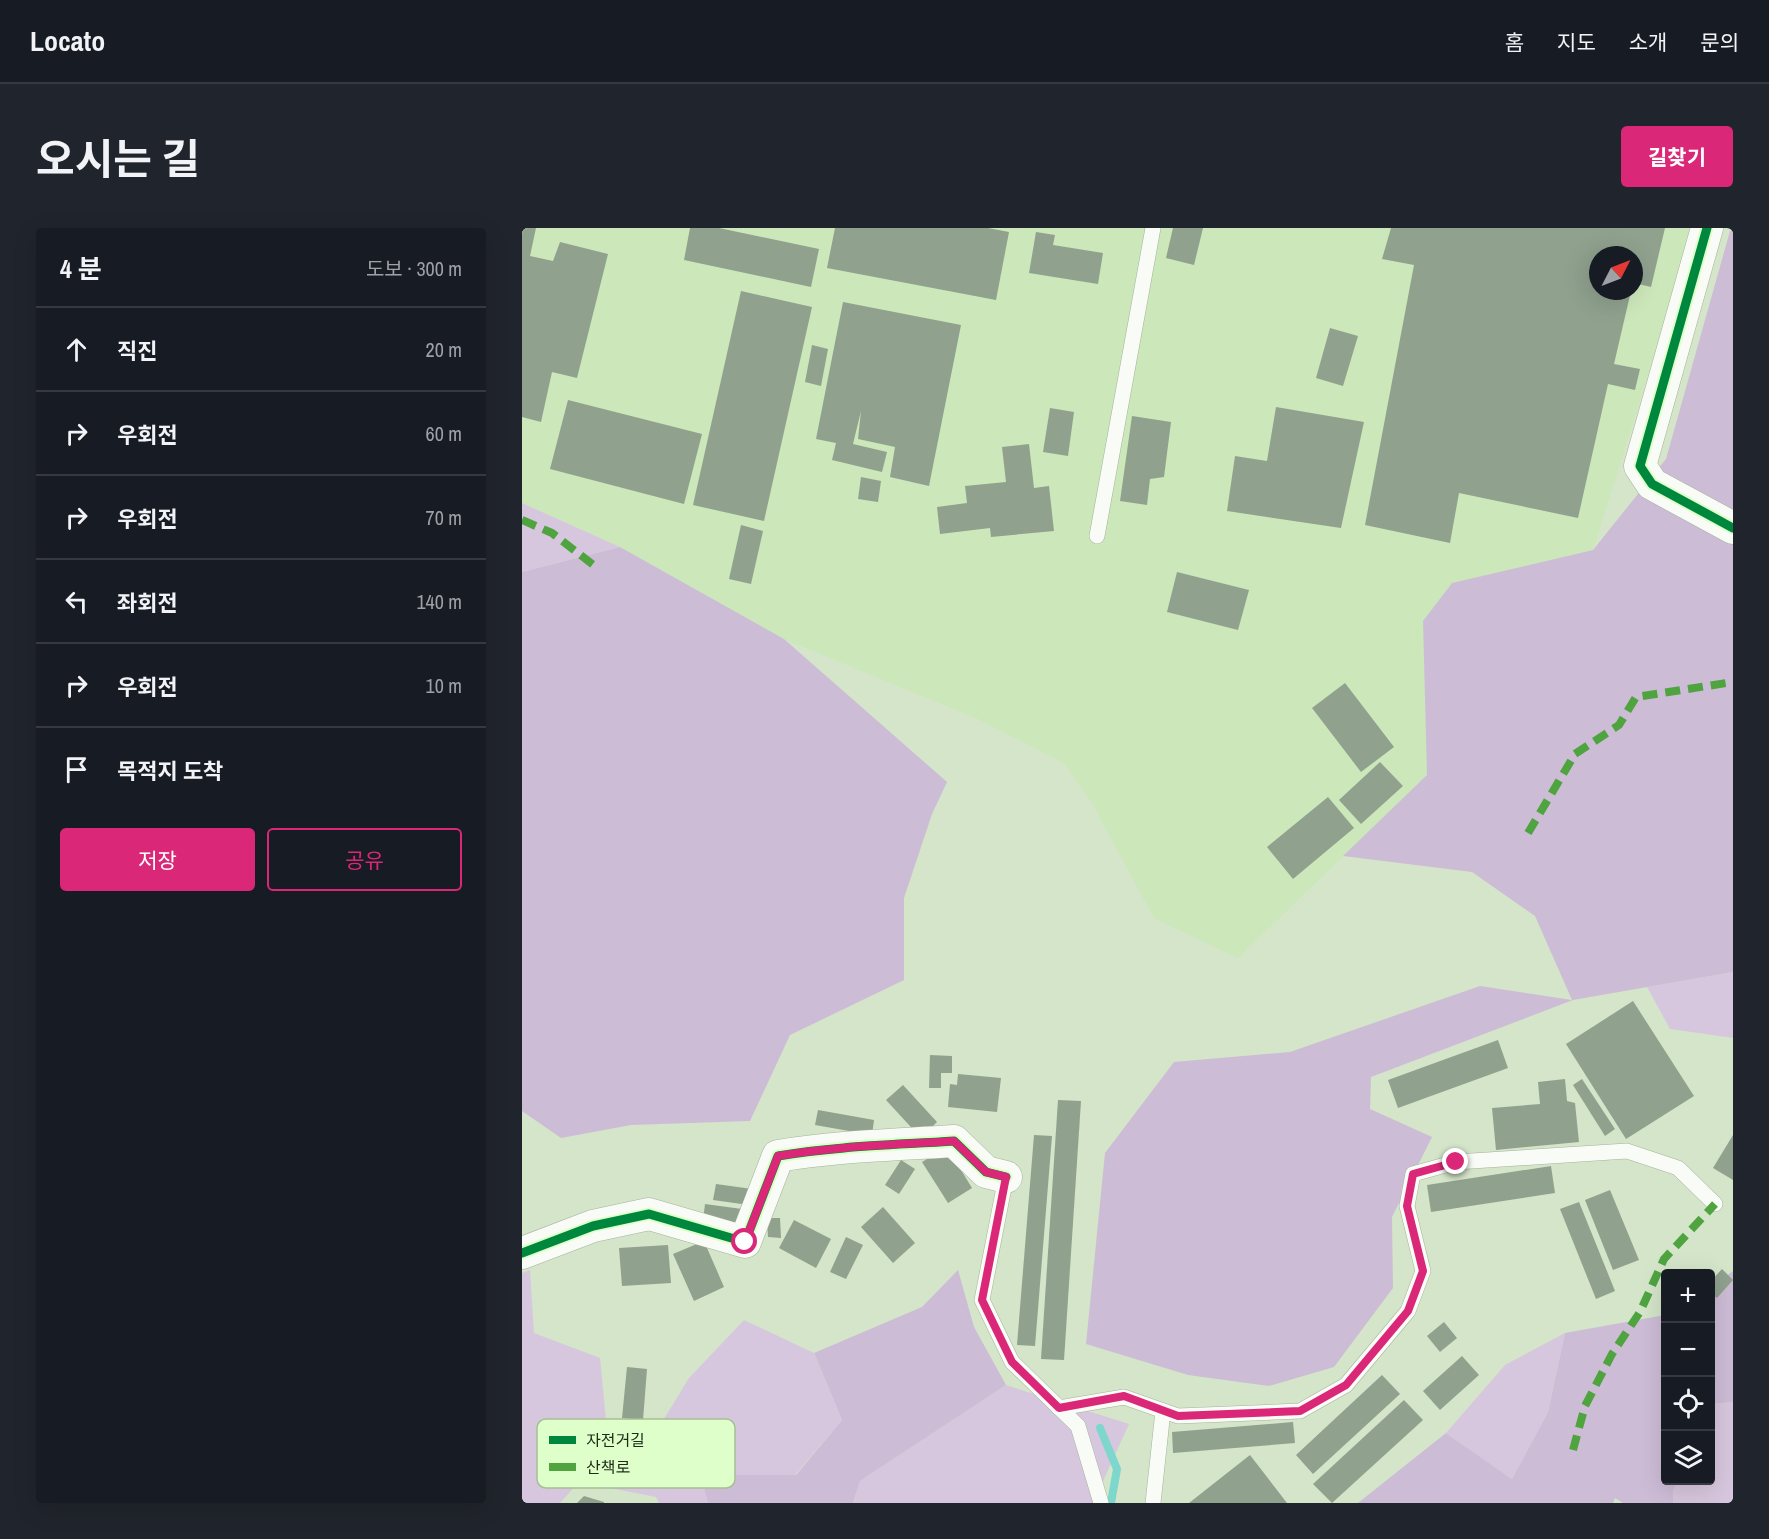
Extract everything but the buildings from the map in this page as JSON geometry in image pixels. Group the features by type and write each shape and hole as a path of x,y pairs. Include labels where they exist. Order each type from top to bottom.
{"street":[{"path":"1707,228 1640,466 1652,484 1733,528"},
{"path":"522,1253 593,1226 649,1214 745,1242 778,1156 824,1148 882,1147 954,1141 986,1172 1006,1177"}],"lane":[{"path":"1097,536 1153,228"},
{"path":"1059,1408 1124,1396 1178,1416 1300,1411 1346,1385 1408,1311 1423,1271 1407,1206 1413,1174 1456,1162 1627,1151 1678,1168 1715,1204"},
{"path":"1006,1177 982,1300 1012,1362 1078,1426 1101,1503"},
{"path":"1153,1503 1163,1411"}],"shaded area":[{"path":"522,228 1694,228 1593,550 1452,583 1423,621 1427,775 1238,958 1154,918 1092,803 1064,763 978,719 784,639 620,547 522,503"},
{"path":"1730,231 1733,231 1733,972 1573,1000 1371,1077 1370,1109 1432,1137 1392,1217 1393,1288 1334,1367 1269,1386 1188,1375 1086,1344 1105,1153 1174,1062 1290,1052 1480,986 1572,1000 1535,916 1472,872 1343,856 1427,775 1423,621 1452,583 1593,550 1666,459"},
{"path":"522,503 620,547 522,572"},
{"path":"620,547 784,639 947,782 932,814 904,898 904,980 790,1035 750,1121 631,1125 561,1138 522,1111 522,572"},
{"path":"1733,972 1733,1038 1670,1029 1647,987"},
{"path":"530,1270 534,1333 600,1358 606,1419 537,1419 537,1488 574,1488 560,1503 522,1503 522,1273"},
{"path":"958,1270 974,1327 1006,1385 860,1481 853,1503 708,1503 704,1488 735,1488 735,1475 796,1475 842,1420 814,1353 922,1307"},
{"path":"1733,1271 1733,1402 1715,1404 1715,1323 1715,1284"},
{"path":"1661,1316 1661,1485 1676,1485 1673,1503 1623,1503 1615,1498 1613,1503 1358,1503 1446,1433 1512,1479 1548,1412 1565,1333"},
{"path":"744,1320 814,1353 842,1420 795,1475 735,1475 735,1419 664,1419 689,1378"},
{"path":"1565,1333 1548,1412 1512,1479 1446,1433 1505,1365"},
{"path":"1006,1385 1129,1424 1093,1503 853,1503 860,1481"},
{"path":"1733,1402 1733,1503 1673,1503 1676,1485 1715,1485 1715,1404"},
{"path":"610,1488 705,1488 708,1503 659,1503 656,1497"}],"waterway":[{"path":"1100,1428 1117,1469 1111,1503"}],"marked path":[{"path":"522,520 552,533 596,567"},
{"path":"1528,833 1575,754 1619,725 1636,697 1733,682"},
{"path":"1573,1450 1585,1406 1612,1354 1640,1312 1664,1259 1715,1204"}],"cycle path":[{"path":"1707,228 1640,466 1652,484 1733,528"},
{"path":"522,1253 593,1226 649,1214 745,1242 778,1156 844,1148 954,1141 986,1172 1006,1177"}],"route":[{"path":"745,1242 778,1156 824,1148 882,1147 954,1141 986,1172 1006,1177 982,1300 1012,1362 1059,1408 1124,1396 1178,1416 1300,1411 1346,1385 1408,1311 1423,1271 1407,1206 1413,1174 1456,1162"}]}
